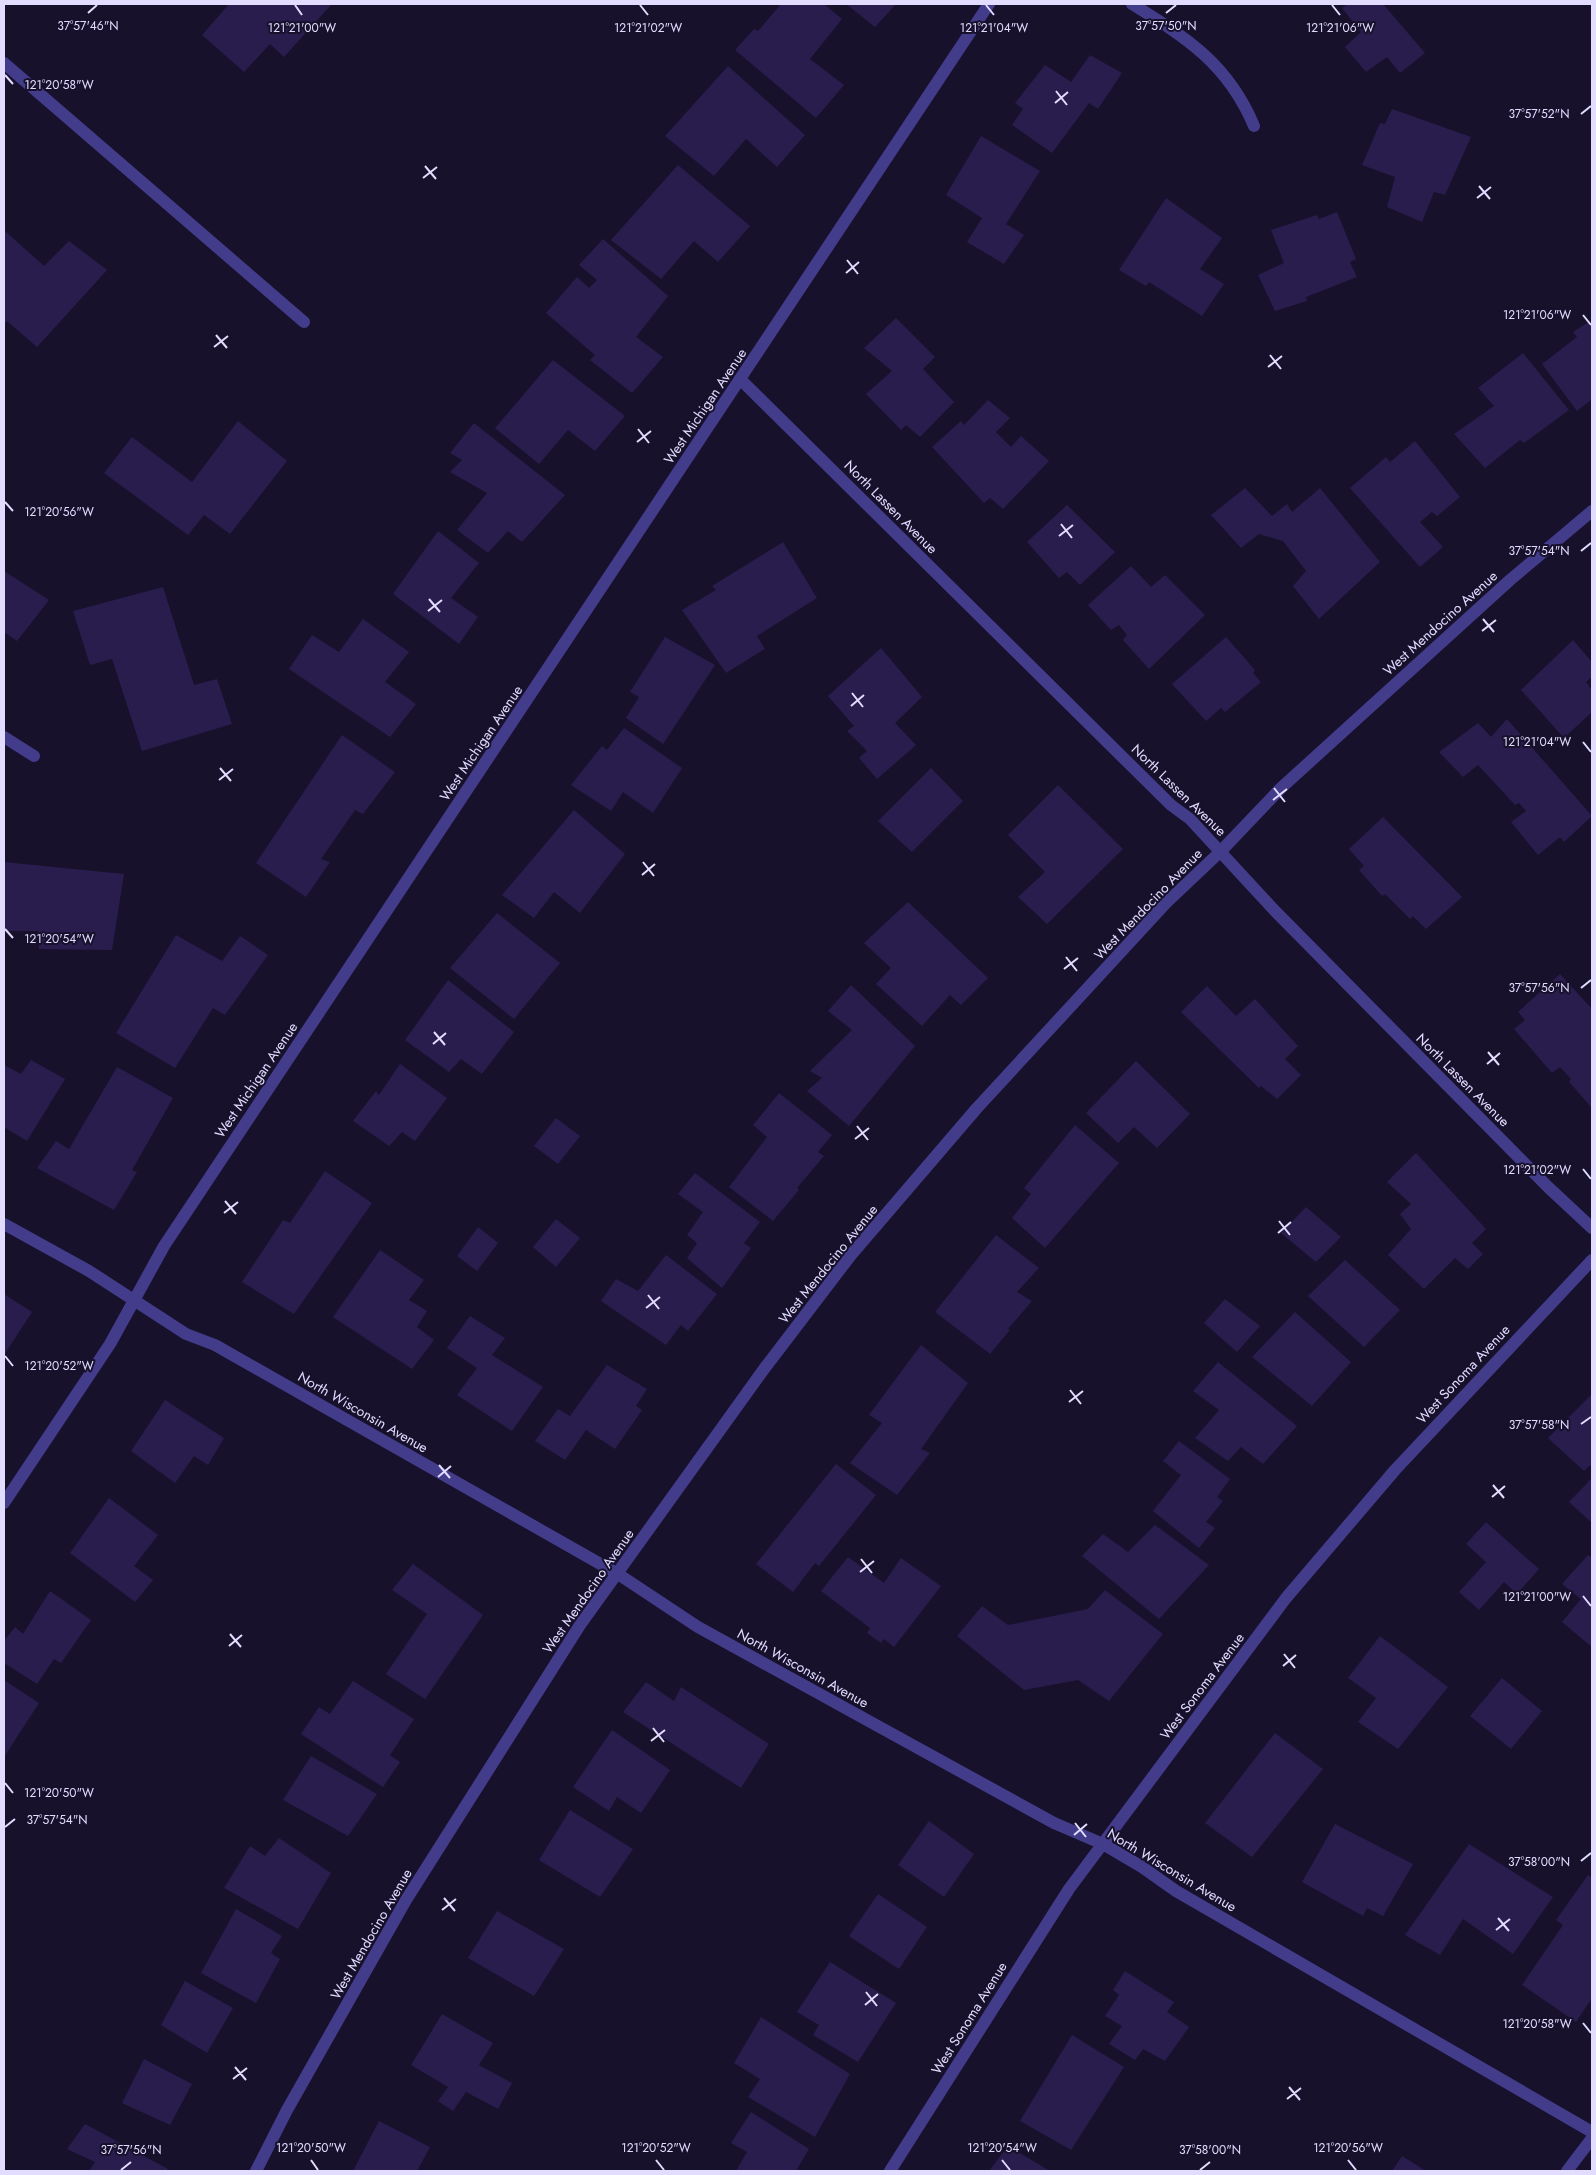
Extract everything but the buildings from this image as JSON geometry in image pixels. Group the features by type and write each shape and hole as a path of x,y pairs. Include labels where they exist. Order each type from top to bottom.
{"street":[{"name":"West Michigan Avenue","path":"4,1503 110,1344 164,1246 989,4"},
{"path":"1132,4 1178,33 1208,58 1232,84 1254,126"},
{"path":"4,63 304,322"},
{"name":"North Lassen Avenue","path":"740,379 1171,805 1190,819 1275,911 1592,1228"},
{"name":"West Mendocino Avenue","path":"256,2171 287,2110 406,1900 580,1625 764,1369 851,1256 984,1101 1166,903 1221,851 1281,788 1510,580 1592,511"},
{"path":"4,736 34,756"},
{"name":"North Wisconsin Avenue","path":"4,1224 88,1271 186,1334 214,1345 618,1574 698,1627 1054,1823 1103,1844 1142,1867 1176,1891 1592,2132"},
{"name":"West Sonoma Avenue","path":"890,2171 1069,1889 1286,1598 1394,1470 1592,1260"},
{"path":"1567,2171 1592,2138"}]}
